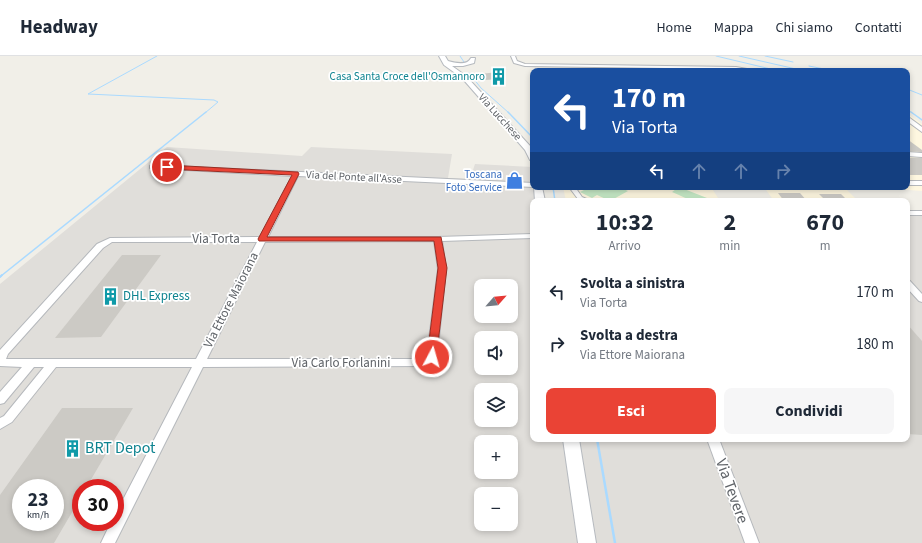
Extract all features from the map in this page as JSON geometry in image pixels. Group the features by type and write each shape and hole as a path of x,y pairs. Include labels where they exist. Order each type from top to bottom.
{"main road":[{"path":"443,58 448,63 458,65 470,63 471,57"},
{"path":"464,77 474,63 471,57"},
{"name":"Via Lucchese","path":"443,58 446,64 464,77 530,153"},
{"path":"571,442 587,543"}],"street":[{"path":"514,56 514,61 517,63 530,65 736,68"},
{"path":"910,120 921,129"},
{"path":"910,127 921,129"},
{"path":"910,154 922,155"},
{"name":"Via del Ponte all'Asse","path":"152,166 530,185"},
{"name":"Via Ettore Maiorana","path":"108,543 296,174"},
{"path":"910,183 922,183"},
{"path":"910,213 922,213"},
{"name":"Via Torta","path":"0,360 4,352 100,246 107,241 438,239 530,236"},
{"name":"Via Carlo Forlanini","path":"200,362 424,363 429,361 432,357 442,268 438,239"},
{"path":"910,286 922,299"},
{"name":"Via Ettore Maiorana","path":"0,360 3,363 200,362"},
{"path":"0,400 31,363"},
{"path":"0,424 8,419 52,363"},
{"name":"Via Tevere","path":"714,442 752,543"}],"shaded area":[{"path":"910,115 922,124 922,191 908,190 910,190"},
{"path":"167,147 302,156 311,147 452,154 448,178 470,179 475,164 530,167 530,190 543,190 545,198 530,198 530,442 910,442 910,213 922,213 922,543 0,543 0,284"},
{"path":"564,190 713,190 718,198 565,198"},
{"path":"766,190 847,190 855,198 772,198"}],"green space":[{"path":"584,190 628,191 615,198 604,198 597,195 592,198 580,192"},
{"path":"675,190 687,190 707,198 685,198 672,192"}],"building":[{"name":"Casa Santa Croce dell'Osmannoro","path":"498,72 503,79 485,80 480,74"},
{"path":"910,141 922,150 922,152 910,151"},
{"path":"910,158 922,158 922,175 910,175"},
{"path":"778,193 800,193 804,198 782,198"},
{"path":"819,194 841,194 845,198 823,198"},
{"name":"DHL Express","path":"122,255 161,255 101,337 55,338"},
{"path":"910,327 922,341 922,435 910,434"},
{"name":"BRT Depot","path":"62,408 133,408 91,479 72,479 72,512 64,526 64,479 12,479 12,531 61,531 54,543 0,543 0,495"}],"waterway":[{"path":"157,56 88,94 214,100 218,102 205,113"},
{"path":"460,56 464,62"},
{"path":"716,56 766,68"},
{"path":"739,56 792,68"},
{"path":"765,56 793,62"},
{"path":"809,66 819,68"},
{"path":"469,73 481,88 509,113"},
{"path":"910,90 922,95"},
{"path":"1,276 206,112"},
{"path":"911,112 922,120"},
{"path":"509,113 530,135"},
{"path":"553,190 555,198"},
{"path":"598,442 615,543"}],"place":[{"name":"Casa Santa Croce dell'Osmannoro","path":"498,76"},
{"name":"Toscana Foto Service","path":"515,180"},
{"name":"DHL Express","path":"110,296"},
{"name":"BRT Depot","path":"72,448"}],"route":[{"path":"167,167 296,174 262,239 438,239 442,268 432,357"}]}
